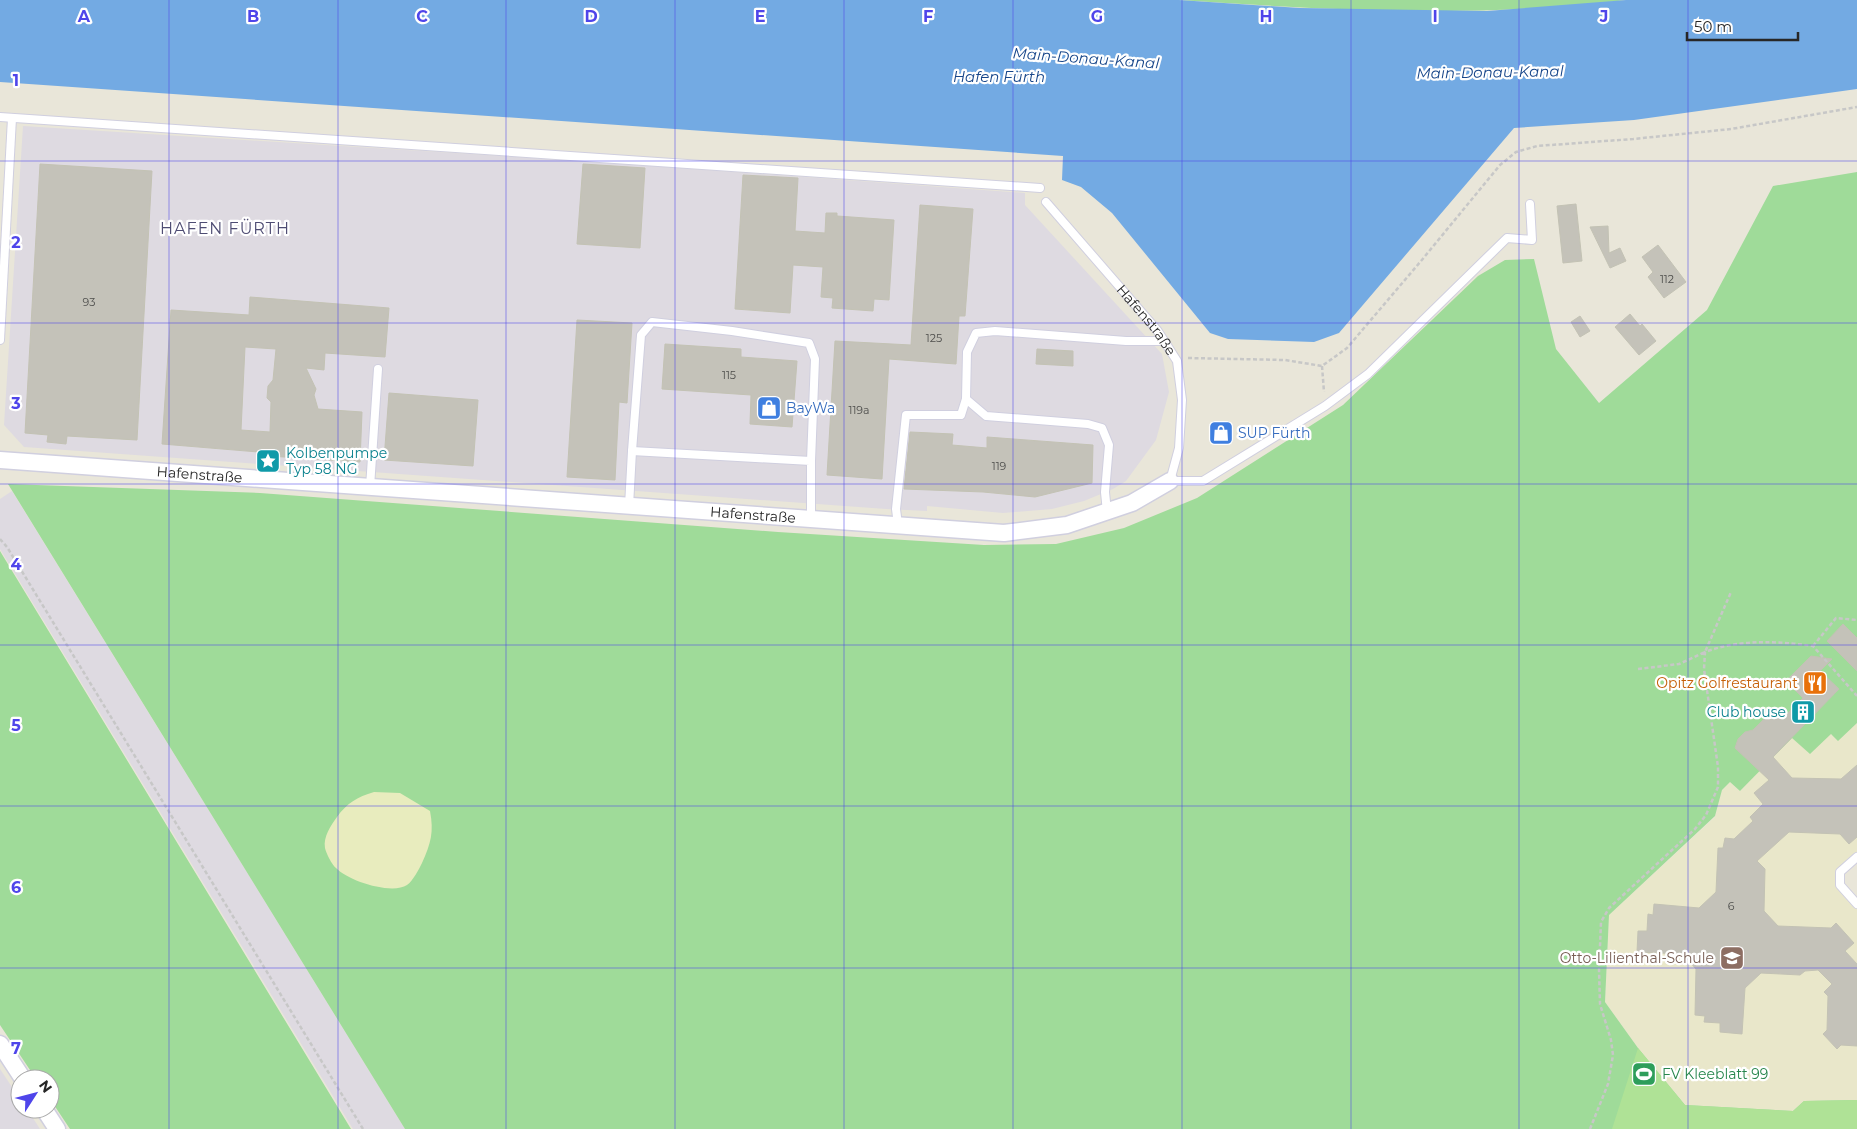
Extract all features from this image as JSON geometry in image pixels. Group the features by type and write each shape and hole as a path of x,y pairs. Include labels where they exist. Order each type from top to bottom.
{"street":[{"name":"Hafenstraße","path":"0,460 1004,533 1067,525 1132,503 1170,481"},
{"path":"3,1055 15,1069"}],"lane":[{"path":"0,117 1040,188"},
{"path":"0,340 12,118"},
{"name":"Hafenstraße","path":"1046,202 1157,330 1177,362 1182,400 1179,448 1170,481"},
{"path":"1170,481 1203,481 1325,406 1368,374 1506,238 1532,240 1530,204"},
{"path":"629,506 641,335 652,322 732,330 809,343 815,359 811,519"},
{"path":"898,525 896,509 906,415 960,415 966,399 967,352 976,333 995,331 1164,342"},
{"path":"370,487 378,369"},
{"path":"966,399 986,416 1088,424 1102,428 1109,445 1105,492 1107,512"},
{"path":"632,451 811,461"},
{"path":"1857,857 1840,872 1840,885 1857,904"}],"path":[{"path":"1177,362 1186,358 1239,358"},
{"path":"1322,366 1325,406"},
{"path":"0,538 362,1129"},
{"path":"1590,1129 1608,1084 1613,1055 1611,1040 1600,1004 1598,970 1601,922 1609,908 1695,829 1706,815 1718,787 1718,767 1704,669 1705,652 1731,592"},
{"path":"1813,646 1836,618 1857,620"},
{"path":"1638,669 1679,664 1724,645 1780,641 1813,646 1857,696"}],"shaded area":[{"path":"23,126 580,161 1025,193 1025,205 1162,354 1169,392 1156,440 1126,481 1113,489 1084,501 1052,509 1003,513 927,506 927,511 886,509 24,447 4,425"},
{"path":"12,491 405,1129 353,1129 0,549 0,499"},
{"name":"Otto-Lilienthal-Schule","path":"1857,723 1857,857 1840,872 1840,885 1857,904 1857,1100 1805,1101 1793,1111 1685,1105 1638,1048 1605,1002 1609,915 1715,817 1722,790 1730,782 1740,791 1792,737 1831,734 1838,740"},
{"path":"0,1069 10,1084 10,1119 34,1119 40,1129 0,1129"}],"green space":[{"path":"1179,0 1626,0 1515,9 1403,11"},
{"path":"1857,172 1857,723 1838,741 1831,734 1810,754 1792,738 1740,791 1730,782 1722,790 1715,816 1609,915 1605,1002 1638,1048 1685,1105 1793,1111 1804,1101 1857,1100 1857,1129 405,1129 8,484 260,493 778,532 984,545 1056,544 1124,528 1197,498 1343,405 1478,276 1505,260 1534,259 1556,349 1599,403 1707,310 1773,186"},
{"path":"0,551 351,1129 70,1129 60,1114 60,1069 29,1069 0,1025"},
{"name":"FV Kleeblatt 99","path":"1638,1048 1685,1105 1793,1111 1804,1101 1857,1100 1857,1129 1612,1129"}],"sand":[{"path":"374,792 400,793 430,811 432,831 425,856 418,872 411,881 400,888 370,885 350,878 334,866 325,848 328,831 341,812 353,801"}],"water":[{"path":"0,0 1179,0 1300,8 1487,11 1626,0 1857,0 1857,89 1634,120 1514,128 1339,333 1314,342 1228,339 1210,333 1112,213 1081,187 1062,180 1063,156 0,82"}],"building":[{"path":"40,164 152,171 137,440 67,436 66,444 47,442 48,435 25,433"},
{"path":"583,164 645,168 640,248 577,244"},
{"path":"743,175 798,178 795,231 825,233 826,213 837,213 837,216 894,220 889,300 874,299 873,311 832,308 833,298 821,297 823,267 793,265 790,313 735,309"},
{"path":"1576,204 1582,261 1563,263 1557,206"},
{"path":"920,205 973,209 965,316 959,316 956,364 889,359 882,479 827,475 835,341 911,345"},
{"path":"1608,226 1609,253 1620,248 1626,261 1610,268 1590,227"},
{"path":"1658,245 1686,282 1664,298 1648,277 1653,272 1642,257"},
{"path":"250,297 389,308 385,357 325,353 324,370 306,368 316,389 314,395 318,409 362,412 360,462 269,456 270,453 162,444 171,310 249,315","holes":["245,347 276,349 273,380 268,386 267,398 271,402 270,432 241,430"]},
{"path":"1630,314 1640,326 1642,324 1656,341 1639,355 1615,327"},
{"path":"1580,316 1590,331 1580,337 1571,322"},
{"path":"577,320 632,323 627,403 619,402 615,480 567,477"},
{"path":"665,344 741,349 741,357 797,361 792,427 750,424 751,395 662,389"},
{"path":"1037,349 1073,351 1073,366 1036,364"},
{"path":"389,393 478,400 473,466 384,460"},
{"path":"910,432 953,434 952,445 987,448 987,437 1093,445 1092,483 1035,497 983,492 904,489"},
{"path":"1843,624 1857,638 1857,671 1827,641"},
{"path":"1811,656 1832,659 1820,671 1839,689 1773,757 1792,778 1841,779 1857,765 1857,837 1849,844 1840,834 1789,832 1757,861 1765,869 1764,911 1778,926 1831,928 1836,923 1854,943 1845,951 1857,964 1857,1046 1841,1045 1837,1049 1823,1034 1827,1030 1828,996 1824,992 1832,984 1818,970 1805,971 1800,975 1761,973 1745,988 1742,1034 1720,1032 1720,1023 1704,1022 1705,1016 1695,1015 1696,969 1683,954 1637,952 1638,931 1647,931 1648,914 1653,915 1654,904 1699,908 1716,892 1718,848 1723,848 1725,838 1734,839 1753,821 1750,817 1763,804 1754,793 1769,780 1735,748 1738,739 1745,732 1753,730 1775,708 1784,717 1803,698 1786,681"}],"place":[{"name":"BayWa","path":"769,408"},
{"name":"SUP Fürth","path":"1221,433"},
{"name":"Kolbenpumpe Typ 58 NG","path":"268,461"},
{"name":"Opitz Golfrestaurant","path":"1815,683"},
{"name":"Club house","path":"1803,712"},
{"name":"Otto-Lilienthal-Schule","path":"1732,958"},
{"name":"FV Kleeblatt 99","path":"1644,1074"}],"district":[{"name":"HAFEN FÜRTH","path":"225,228"}],"water label":[{"name":"Main-Donau-Kanal","path":"1086,58"},
{"name":"Main-Donau-Kanal","path":"1490,72"},
{"name":"Hafen Fürth","path":"999,76"}]}
